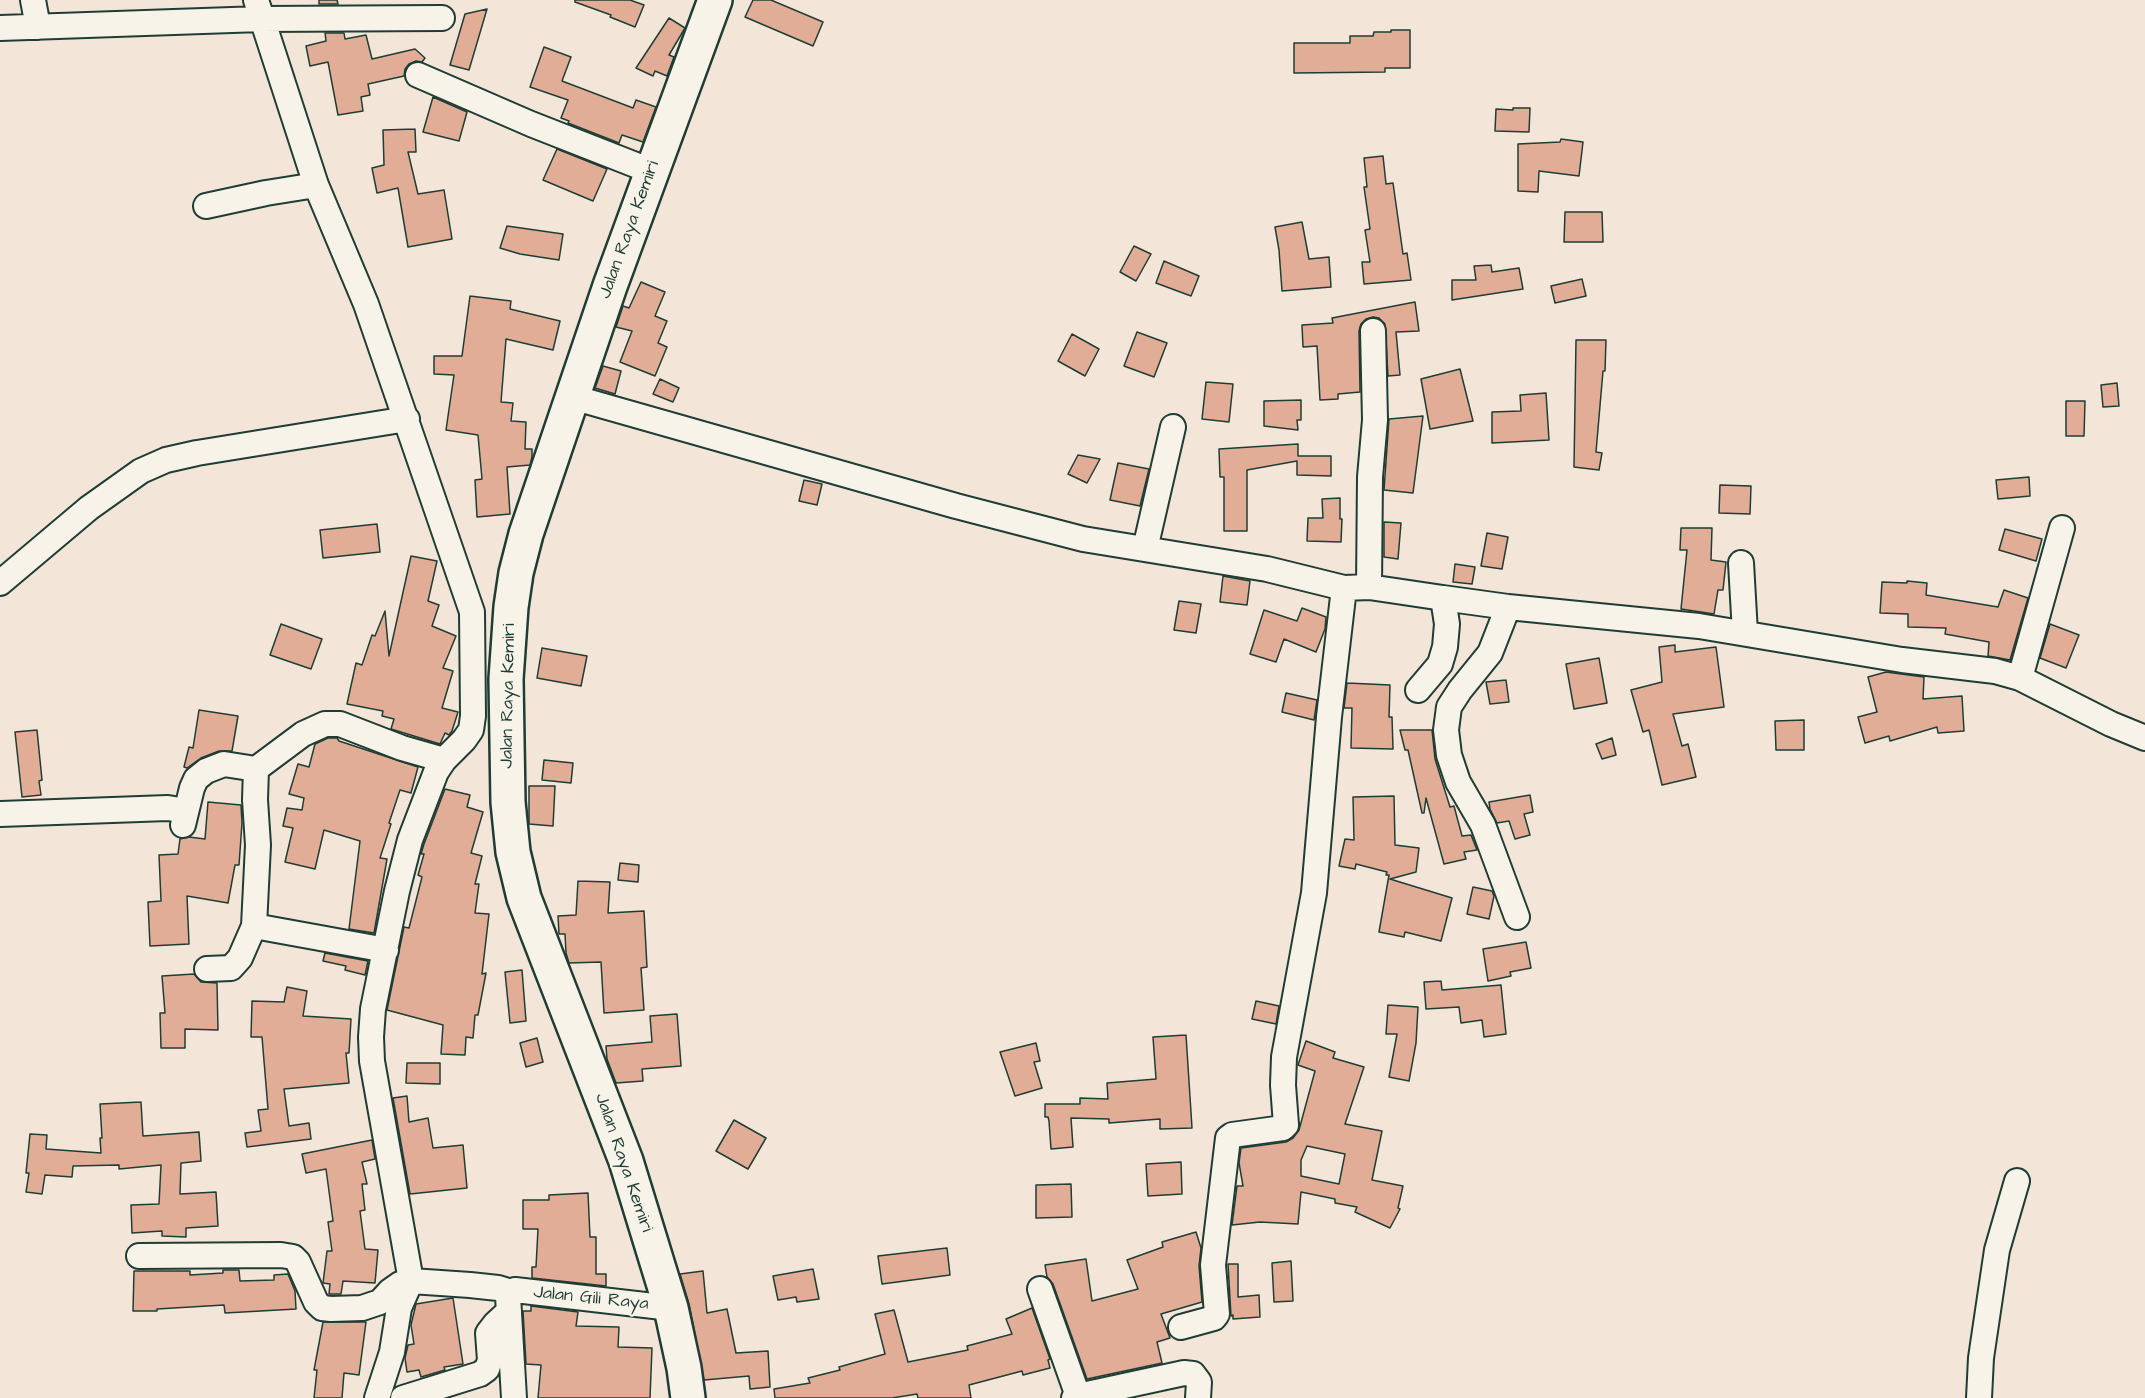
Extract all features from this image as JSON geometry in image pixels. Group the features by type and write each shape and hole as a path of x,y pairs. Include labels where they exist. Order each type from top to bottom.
{"street":[{"path":"33,0 38,27"},
{"name":"Jalan Raya Kemiri","path":"688,1398 671,1308 626,1161 524,898 513,852 508,802 506,679 488,609 516,573 526,534 572,397 651,171 715,0"},
{"path":"258,9 316,185 366,304 407,419 488,609 471,730 436,772 403,864 373,1009 372,1061 411,1281 399,1308 392,1352 377,1398"},
{"path":"0,28 258,9 442,18"},
{"path":"418,75 531,124 651,171"},
{"path":"206,206 316,185"},
{"path":"1369,587 1370,477 1375,420 1373,331"},
{"path":"572,397 956,506 1083,538 1267,569 1344,588 1369,587 1508,607 1745,633 1902,660 1995,671 2020,678 2111,724 2145,738"},
{"path":"0,583 89,508 141,471 166,460 407,419"},
{"path":"1145,549 1173,427"},
{"path":"2020,678 2062,528"},
{"path":"1741,563 1745,633"},
{"path":"1181,1327 1214,1318 1217,1314 1214,1259 1228,1138 1232,1135 1283,1128 1286,1125 1283,1085 1284,1057 1314,893 1329,717 1344,588"},
{"path":"1418,690 1440,664 1445,647 1447,624 1443,598"},
{"path":"1508,607 1490,653 1449,707 1446,730 1449,755 1458,782 1483,825 1516,917"},
{"path":"0,814 168,808 185,818 196,779 206,771 224,764 256,769 303,734 325,724 340,724 402,748 444,760"},
{"path":"207,969 231,968 240,958 254,926 258,845 255,800 256,769"},
{"path":"254,926 386,950"},
{"path":"1979,1398 1981,1358 1997,1250 2017,1181"},
{"path":"139,1256 281,1255 293,1257 298,1262 316,1302 322,1308 332,1310 362,1308 380,1302 400,1284 411,1281 488,1287 510,1301 488,1333 490,1360 487,1369 480,1374 403,1398"},
{"path":"1040,1289 1076,1397 1184,1373 1193,1374 1199,1382 1198,1398"},
{"name":"Jalan Gili Raya","path":"514,1398 510,1301 515,1290 671,1308"}],"building":[{"path":"319,0 337,0 338,4 319,4"},
{"path":"575,0 630,0 644,5 635,27 610,17 611,15 575,2"},
{"path":"753,0 771,0 823,22 813,46 745,17"},
{"path":"487,9 469,70 450,65 465,14"},
{"path":"669,18 685,28 669,55 674,57 667,76 655,71 653,76 636,68"},
{"path":"1391,30 1410,30 1410,68 1385,68 1385,72 1294,73 1294,43 1350,43 1350,36 1373,36 1374,32 1391,32"},
{"path":"325,33 344,33 345,39 366,35 372,59 415,49 425,58 422,62 416,61 409,64 404,76 368,84 370,95 361,97 363,111 338,115 328,62 310,66 306,46 326,41"},
{"path":"544,47 571,57 562,81 633,108 636,100 656,107 643,142 622,135 619,143 568,123 569,121 561,118 568,100 530,87"},
{"path":"433,97 467,112 459,141 423,132"},
{"path":"1513,108 1530,108 1529,132 1495,131 1496,109 1513,110"},
{"path":"415,129 416,152 408,152 418,194 444,190 452,239 408,247 398,188 377,193 372,168 384,165 383,130"},
{"path":"1561,139 1583,142 1579,176 1539,171 1538,192 1518,191 1518,144 1560,142"},
{"path":"557,149 607,169 593,201 543,180"},
{"path":"1383,156 1386,184 1393,183 1403,254 1407,253 1411,280 1364,284 1362,262 1370,262 1365,230 1370,229 1364,187 1367,187 1364,158"},
{"path":"1565,212 1602,212 1603,242 1564,242"},
{"path":"1302,222 1309,259 1329,257 1331,287 1282,291 1275,227"},
{"path":"507,226 563,234 559,260 520,254 500,248"},
{"path":"1134,246 1151,254 1136,281 1120,272"},
{"path":"1164,261 1199,276 1191,296 1156,283"},
{"path":"1491,265 1492,272 1519,268 1523,289 1452,300 1452,280 1476,280 1474,266"},
{"path":"1582,279 1586,296 1555,303 1551,286"},
{"path":"641,282 665,292 655,316 667,321 658,343 667,347 655,376 620,362 632,331 616,327 623,306 629,308"},
{"path":"470,296 511,301 510,309 560,321 553,350 506,339 501,402 513,403 511,421 526,422 525,449 532,449 530,465 507,467 510,514 477,517 475,480 482,479 478,435 446,430 454,375 434,374 434,356 462,356"},
{"path":"1415,302 1419,331 1396,332 1400,375 1388,376 1385,324 1379,318 1366,319 1359,331 1360,392 1338,394 1338,399 1320,400 1317,346 1303,347 1302,325 1333,323 1332,318"},
{"path":"1137,332 1167,343 1154,377 1124,366"},
{"path":"1072,334 1099,349 1085,376 1058,361"},
{"path":"1576,340 1606,340 1596,452 1602,453 1599,470 1574,467"},
{"path":"603,366 621,371 615,394 595,388"},
{"path":"1460,369 1473,421 1430,429 1421,379"},
{"path":"660,379 679,388 673,402 653,394"},
{"path":"1206,382 1233,384 1229,422 1202,419"},
{"path":"2117,383 2119,406 2103,407 2101,385"},
{"path":"1546,393 1549,440 1492,443 1492,412 1521,411 1520,395"},
{"path":"1301,400 1301,420 1297,420 1298,430 1264,426 1264,401"},
{"path":"2066,401 2085,401 2084,436 2066,436"},
{"path":"1423,416 1413,493 1384,490 1389,419"},
{"path":"1298,444 1298,456 1331,456 1331,476 1297,475 1297,461 1247,470 1247,531 1224,531 1224,477 1220,477 1219,449"},
{"path":"1078,455 1100,459 1087,483 1068,474"},
{"path":"1118,463 1149,469 1140,506 1110,500"},
{"path":"2029,477 2030,496 1998,499 1996,480"},
{"path":"804,480 822,484 817,505 799,501"},
{"path":"1720,485 1751,486 1750,514 1719,513"},
{"path":"1340,498 1341,542 1307,541 1308,518 1323,518 1322,499"},
{"path":"1384,522 1401,523 1398,559 1384,557"},
{"path":"377,524 380,552 323,558 320,530"},
{"path":"1681,528 1712,528 1711,560 1726,562 1723,590 1718,590 1714,614 1681,609 1687,550 1680,550"},
{"path":"2005,529 2042,539 2036,561 1999,550"},
{"path":"1487,533 1508,537 1502,569 1481,566"},
{"path":"411,556 437,561 428,601 439,605 432,626 456,636 443,668 453,671 442,708 458,712 452,731 449,735 445,733 440,744 391,729 394,719 382,716 383,711 347,704 356,663 362,665 372,635 375,636 385,611 389,656"},
{"path":"1455,564 1475,567 1472,584 1453,582"},
{"path":"1223,576 1250,581 1247,605 1220,602"},
{"path":"1907,581 1927,583 1926,595 1998,607 2004,590 2028,598 2010,660 1988,656 1989,642 1945,634 1946,628 1908,627 1908,614 1880,613 1882,582 1907,583"},
{"path":"1179,601 1201,604 1196,633 1174,630"},
{"path":"1302,608 1326,617 1325,629 1316,652 1284,639 1276,662 1250,654 1264,610 1297,621"},
{"path":"281,624 322,639 311,669 270,655"},
{"path":"2050,624 2079,635 2066,668 2040,658"},
{"path":"1675,645 1675,652 1716,647 1724,707 1673,714 1682,746 1688,744 1696,777 1662,785 1649,730 1643,732 1631,690 1662,682 1659,647"},
{"path":"542,648 587,656 581,686 537,678"},
{"path":"1599,658 1607,703 1574,709 1566,664"},
{"path":"1886,672 1924,677 1923,699 1962,696 1964,731 1938,733 1937,727 1890,741 1889,736 1865,743 1858,717 1877,712 1868,677"},
{"path":"1506,680 1509,702 1490,704 1486,682"},
{"path":"1347,683 1390,685 1389,717 1392,717 1393,749 1351,748 1352,708 1344,708"},
{"path":"1286,693 1317,700 1314,720 1282,712"},
{"path":"199,710 238,716 232,751 219,751 201,758 187,768 184,767 189,747 193,748"},
{"path":"1804,720 1804,750 1776,750 1775,721"},
{"path":"37,730 42,780 39,781 41,795 22,797 15,732"},
{"path":"1400,730 1432,730 1435,759 1450,807 1454,806 1462,836 1471,835 1477,850 1464,852 1466,859 1444,864 1426,798 1424,813 1422,813 1408,750 1405,750"},
{"path":"328,738 337,738 339,741 418,767 411,793 400,790 389,823 391,824 380,858 387,859 374,933 349,929 360,841 324,830 315,869 285,862 293,828 283,826 287,808 302,810 304,798 289,794 298,764 309,767 315,744"},
{"path":"1612,738 1616,755 1602,759 1596,744"},
{"path":"544,760 573,763 571,783 542,780"},
{"path":"529,786 555,786 553,826 529,824"},
{"path":"445,789 470,795 467,807 483,812 471,853 482,856 475,884 479,884 475,913 489,914 482,974 486,973 478,1015 475,1015 473,1038 466,1037 465,1055 441,1054 443,1025 387,1010 404,927 409,928 422,877 418,875 424,854 421,854"},
{"path":"1530,795 1533,812 1524,814 1530,835 1515,839 1509,821 1497,823 1489,802"},
{"path":"1394,796 1395,845 1419,848 1416,872 1390,879 1452,898 1441,941 1405,932 1404,937 1379,932 1389,875 1386,875 1387,872 1356,864 1355,869 1339,866 1345,839 1354,840 1353,797"},
{"path":"208,802 241,805 239,865 235,865 228,903 187,896 189,944 150,946 148,902 161,901 159,855 178,854 180,839 189,837 205,839"},
{"path":"620,863 639,865 638,882 618,880"},
{"path":"578,881 610,882 608,913 644,911 647,967 641,968 644,1010 604,1013 601,962 569,963 565,934 559,934 558,916 576,915"},
{"path":"1473,887 1492,891 1494,896 1489,919 1467,914"},
{"path":"1526,942 1531,968 1510,972 1511,976 1488,981 1483,949"},
{"path":"325,953 368,961 365,975 345,970 346,966 323,961"},
{"path":"522,970 526,1021 510,1023 505,972"},
{"path":"194,974 201,982 217,983 218,1030 185,1029 185,1048 161,1048 160,1013 165,1013 162,976"},
{"path":"1441,981 1442,990 1501,985 1506,1034 1484,1037 1482,1020 1461,1023 1459,1007 1426,1009 1424,982"},
{"path":"287,987 307,991 303,1016 351,1019 349,1053 346,1053 349,1083 284,1089 289,1126 309,1123 311,1139 247,1147 245,1133 261,1131 258,1110 268,1109 262,1037 251,1037 252,1001 284,1002"},
{"path":"1256,1001 1279,1006 1276,1024 1252,1019"},
{"path":"1388,1005 1418,1007 1416,1043 1409,1081 1389,1077 1397,1034 1386,1034"},
{"path":"677,1014 681,1066 642,1069 643,1081 616,1083 607,1059 606,1046 652,1042 650,1016"},
{"path":"1186,1035 1192,1128 1160,1129 1160,1119 1109,1123 1109,1119 1071,1118 1073,1147 1051,1149 1045,1104 1080,1104 1080,1098 1108,1099 1107,1083 1156,1079 1153,1037"},
{"path":"537,1038 543,1062 526,1067 520,1043"},
{"path":"1306,1041 1335,1052 1333,1058 1364,1067 1345,1124 1382,1131 1372,1180 1403,1186 1398,1208 1400,1209 1390,1228 1355,1212 1357,1207 1335,1203 1335,1199 1301,1192 1298,1224 1260,1222 1232,1225 1237,1186 1243,1186 1239,1163 1241,1148 1286,1142 1293,1138 1299,1130 1315,1071 1298,1065","holes":["1307,1146 1345,1154 1339,1184 1301,1176 1301,1160"]},
{"path":"1036,1043 1040,1061 1034,1062 1042,1088 1015,1096 1000,1052"},
{"path":"407,1063 440,1063 440,1084 406,1083"},
{"path":"407,1096 409,1122 428,1118 433,1148 463,1145 467,1188 410,1194 393,1098"},
{"path":"141,1102 143,1136 199,1132 201,1161 181,1163 180,1194 216,1192 218,1226 186,1228 186,1237 162,1236 162,1231 132,1233 131,1205 159,1204 161,1165 119,1169 119,1165 73,1166 72,1177 45,1175 42,1194 26,1192 30,1134 47,1135 46,1149 101,1153 100,1104"},
{"path":"734,1120 766,1138 748,1169 716,1151"},
{"path":"372,1140 375,1159 362,1162 367,1184 362,1184 365,1210 360,1211 365,1249 378,1250 375,1283 343,1281 341,1294 329,1294 330,1284 323,1283 327,1251 332,1251 328,1222 333,1221 326,1169 306,1173 302,1154"},
{"path":"1181,1162 1182,1194 1148,1196 1146,1164"},
{"path":"1071,1184 1072,1217 1036,1218 1036,1185"},
{"path":"588,1193 590,1237 596,1237 596,1274 606,1274 606,1286 532,1278 532,1267 536,1267 538,1229 523,1229 523,1200 549,1200 549,1195"},
{"path":"1196,1232 1201,1248 1199,1266 1202,1302 1161,1314 1170,1338 1157,1342 1162,1363 1087,1379 1053,1284 1047,1277 1045,1265 1086,1259 1092,1301 1138,1289 1127,1260 1163,1247 1162,1242"},
{"path":"947,1248 950,1275 882,1284 878,1256"},
{"path":"1291,1261 1293,1301 1274,1302 1272,1263"},
{"path":"1228,1264 1238,1264 1238,1297 1259,1295 1260,1317 1233,1319 1233,1315 1231,1316"},
{"path":"813,1269 819,1299 797,1302 796,1297 778,1300 773,1276"},
{"path":"223,1270 239,1270 240,1281 274,1280 274,1275 288,1274 295,1291 296,1309 225,1313 224,1305 133,1311 134,1271 190,1271 190,1275 223,1273"},
{"path":"703,1271 707,1313 727,1309 736,1353 768,1351 770,1387 750,1389 749,1376 704,1380 689,1304 680,1274"},
{"path":"453,1298 463,1364 444,1367 445,1370 421,1377 419,1370 407,1372 405,1358 408,1345 414,1344 411,1325 416,1304"},
{"path":"531,1306 578,1312 576,1326 619,1327 618,1347 652,1348 650,1398 538,1398 541,1365 526,1364 523,1311 531,1311"},
{"path":"1032,1308 1050,1359 1048,1360 1050,1368 1023,1375 1022,1371 969,1385 971,1398 918,1398 917,1394 892,1398 775,1398 774,1389 810,1383 808,1378 840,1370 839,1367 885,1354 875,1314 894,1310 908,1362 968,1350 967,1346 1012,1334 1006,1319"},
{"path":"323,1322 366,1322 359,1375 344,1373 342,1398 314,1398 317,1370 314,1370"}]}
